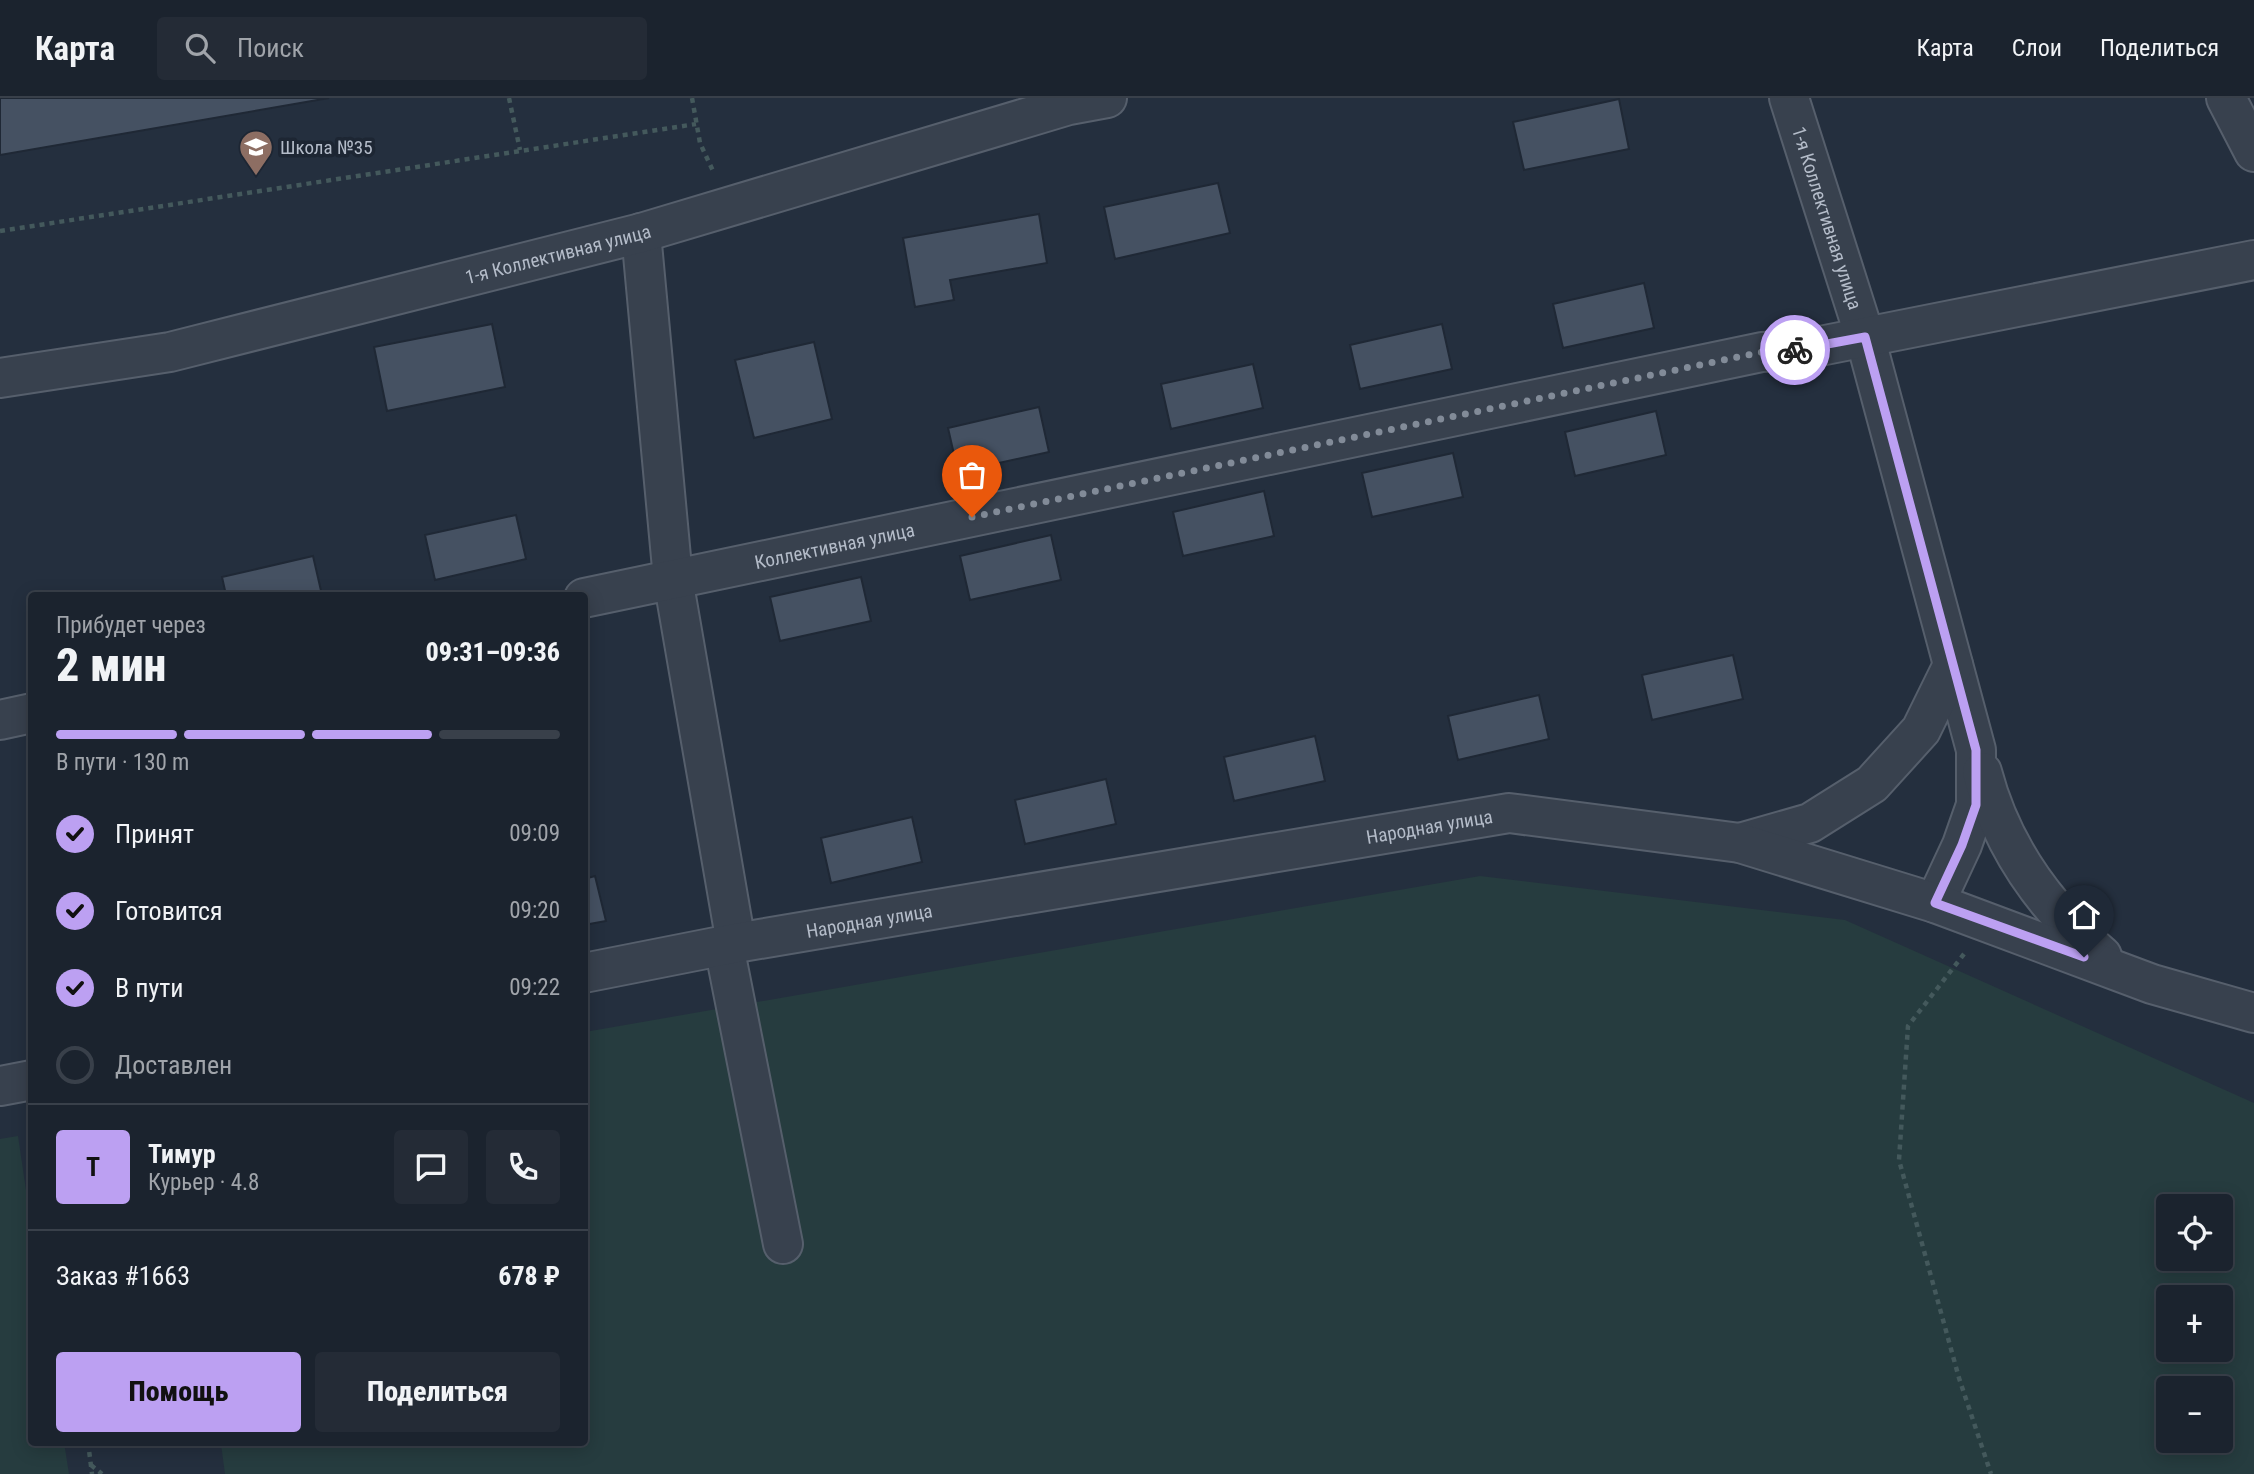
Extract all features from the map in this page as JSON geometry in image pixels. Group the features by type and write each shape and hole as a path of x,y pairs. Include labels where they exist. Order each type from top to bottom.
{"street":[{"name":"1-я Коллективная улица","path":"0,378 170,352 641,233 1069,105 1107,98"},
{"name":"1-я Коллективная улица","path":"1789,98 1865,337 1976,750"},
{"path":"2226,98 2254,152"},
{"path":"641,233 673,579 730,944 783,1244"},
{"name":"Коллективная улица","path":"588,597 1762,352 1800,350 2254,260"},
{"path":"1740,843 1810,823 1872,784 1921,730 1952,665"},
{"path":"0,720 28,714"},
{"path":"1935,903 1962,845 1976,805 1976,750"},
{"path":"1976,750 1996,813 2026,871 2066,923 2119,971"},
{"name":"Народная улица","path":"588,972 730,944 1509,813 1740,843 1935,903 2152,984 2254,1013"},
{"path":"0,1087 28,1081"}],"path":[{"path":"509,98 520,150"},
{"path":"692,98 700,143 730,206"},
{"path":"0,231 696,124"},
{"path":"1989,922 1908,1026 1899,1160 1959,1378 1991,1474"},
{"path":"89,1446 92,1474"},
{"path":"91,1465 102,1474"}],"green space":[{"path":"1480,876 1845,920 2254,1103 2254,1474 225,1474 221,1446 588,1446 588,1031"},
{"path":"18,1136 28,1204 28,1446 65,1446 69,1474 0,1474 0,1139"}],"building":[{"path":"0,98 329,98 0,155"},
{"path":"1619,99 1629,149 1524,170 1513,122"},
{"path":"1218,183 1230,233 1115,259 1104,207"},
{"path":"1039,214 1047,263 950,280 954,300 915,307 903,238"},
{"path":"1644,283 1654,328 1563,348 1553,304"},
{"path":"492,324 505,387 387,411 374,347"},
{"path":"1442,324 1452,369 1360,389 1350,345"},
{"path":"814,342 832,419 754,438 735,360"},
{"path":"1253,364 1263,408 1171,429 1161,384"},
{"path":"1039,407 1049,452 958,472 948,428"},
{"path":"1656,411 1666,455 1575,476 1565,432"},
{"path":"1453,453 1463,497 1372,517 1362,473"},
{"path":"1264,491 1274,536 1183,556 1173,512"},
{"path":"516,515 526,559 435,580 425,535"},
{"path":"1051,535 1061,580 970,600 960,556"},
{"path":"313,556 321,592 225,592 222,577"},
{"path":"861,577 871,621 780,641 770,597"},
{"path":"1733,655 1743,699 1652,720 1642,675"},
{"path":"1539,695 1549,739 1458,760 1448,716"},
{"path":"1315,736 1325,781 1234,801 1224,757"},
{"path":"1106,779 1116,824 1025,844 1015,800"},
{"path":"912,817 922,862 831,883 821,838"},
{"path":"595,876 606,921 588,924 588,878"}],"way so far":[{"path":"972,517 1762,352 1795,350"}],"place":[{"name":"Школа №35","path":"256,177"}],"route":[{"path":"1795,350 1865,337 1976,750 1976,805 1962,845 1935,903 2084,957"}]}
